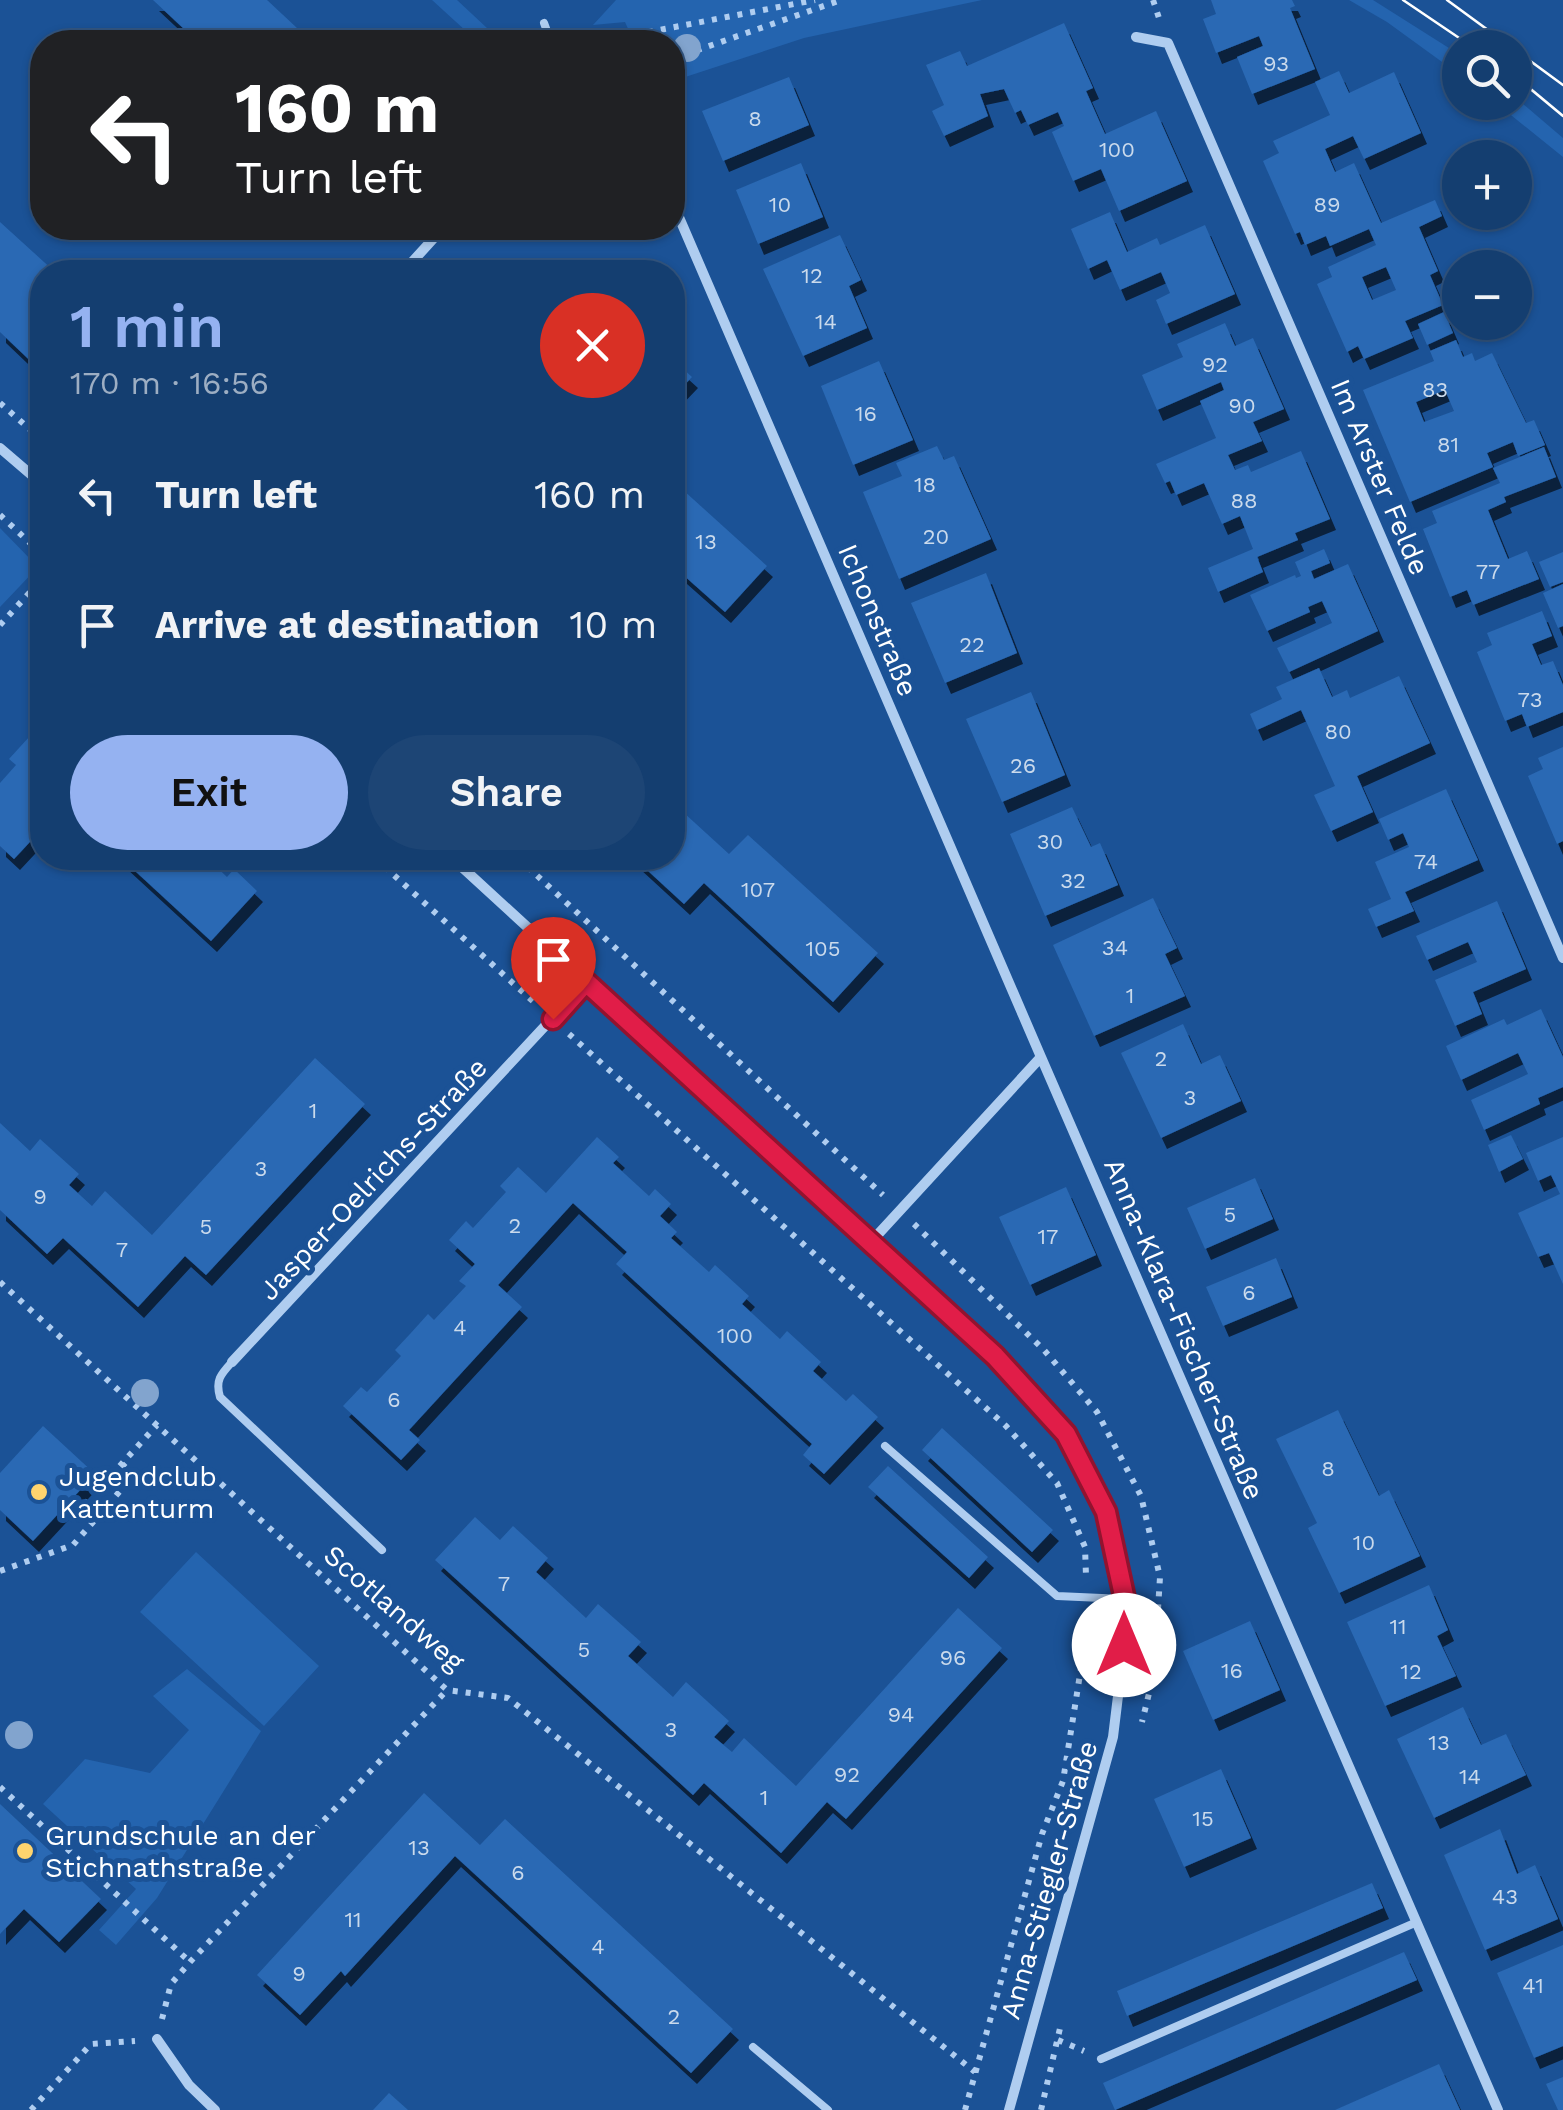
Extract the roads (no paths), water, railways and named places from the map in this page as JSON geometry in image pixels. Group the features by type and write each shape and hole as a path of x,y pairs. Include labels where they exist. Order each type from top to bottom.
{"street":[{"name":"Im Arster Felde","path":"1136,37 1168,44 1563,958"},
{"name":"Ichonstraße","path":"685,231 1041,1057"},
{"path":"414,260 433,240"},
{"path":"0,448 30,474"},
{"name":"Anna-Stiegler-Straße","path":"465,870 995,1356 1066,1434 1106,1512 1128,1614 1113,1737 1008,2110"},
{"name":"Jasper-Oelrichs-Straße","path":"232,1362 586,982"},
{"path":"870,1242 1041,1057"},
{"name":"Anna-Klara-Fischer-Straße","path":"1041,1057 1498,2110"},
{"path":"157,2040 189,2085 215,2110"}],"lane":[{"path":"544,23 547,30"},
{"path":"232,1362 216,1386 220,1397 382,1550"},
{"path":"885,1446 1057,1596 1124,1599"},
{"path":"1102,2059 1417,1922"},
{"path":"753,2047 828,2110"}],"tram line":[{"path":"1403,0 1447,30"},
{"path":"1447,0 1563,85"},
{"path":"1532,90 1563,116"}],"place":[{"name":"Jugendclub Kattenturm","path":"39,1492"},
{"name":"Grundschule an der Stichnathstraße","path":"25,1851"}]}
